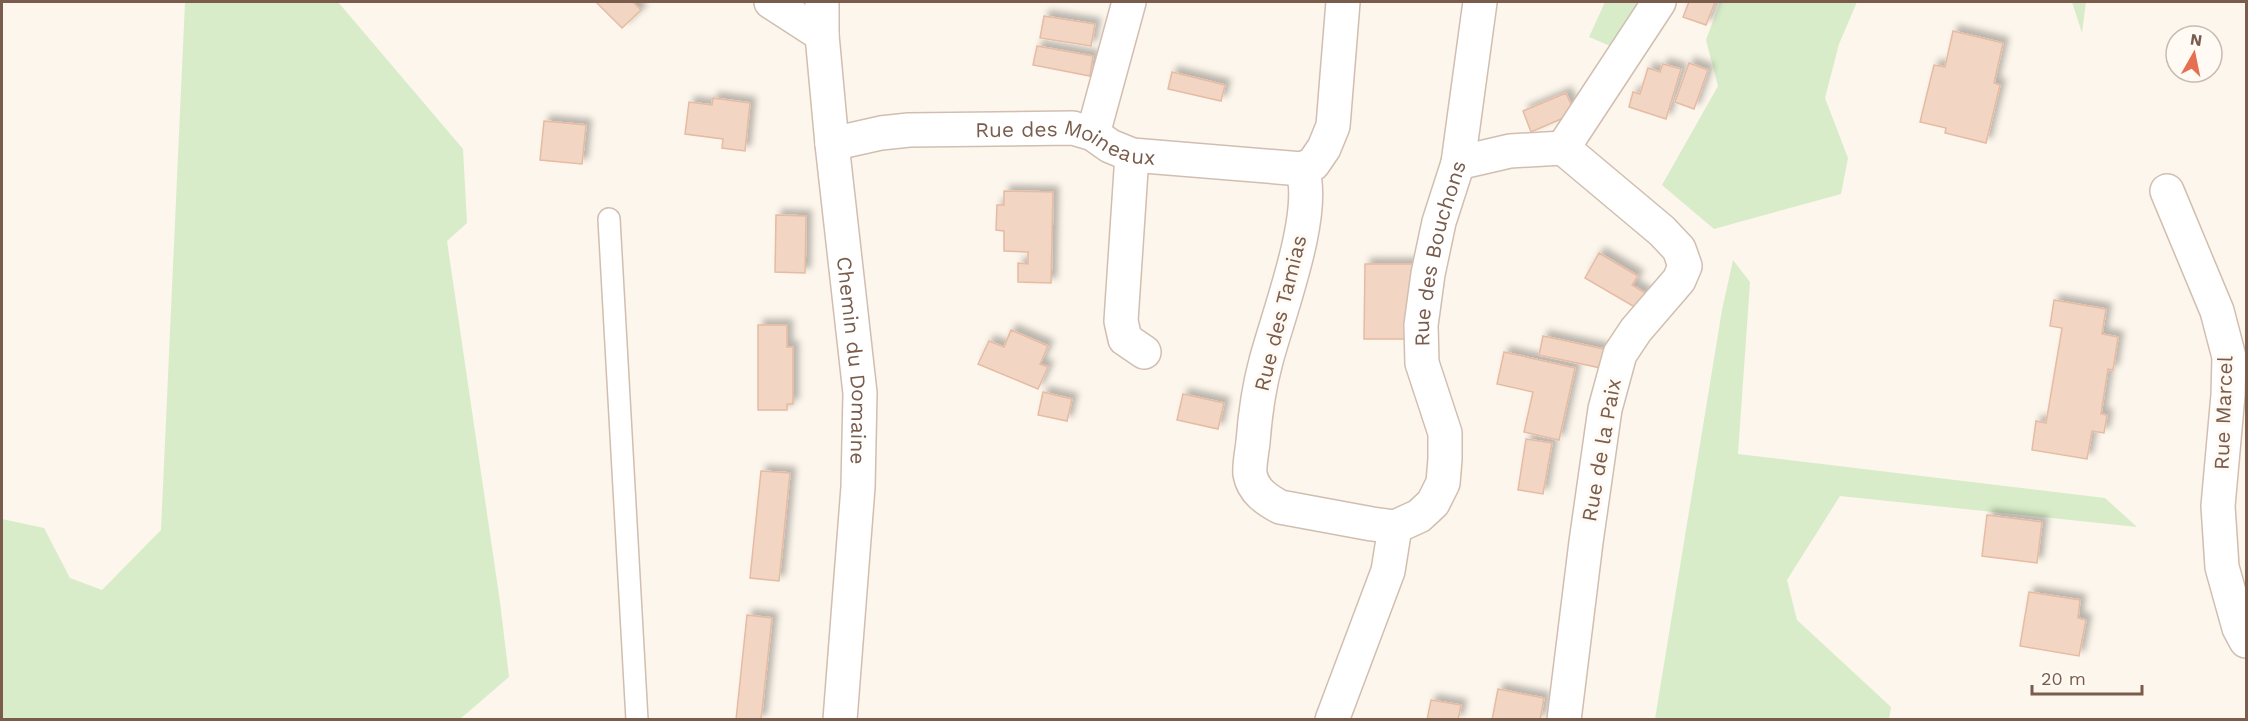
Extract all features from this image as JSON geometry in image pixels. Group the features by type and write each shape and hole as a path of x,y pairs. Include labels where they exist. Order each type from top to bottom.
{"street":[{"path":"771,2 822,35"},
{"name":"Chemin du Domaine","path":"822,2 822,35 832,144 860,393 858,487 840,720"},
{"path":"1093,134 1129,2"},
{"path":"1302,169 1313,164 1324,148 1333,126 1342,2"},
{"name":"Rue des Bouchons","path":"1395,527 1419,516 1433,503 1443,483 1445,433 1422,363 1421,325 1428,274 1439,222 1458,163 1480,2"},
{"path":"1458,163 1510,151 1563,148 1659,2"},
{"name":"Rue des Moineaux","path":"832,144 881,134 930,129 1073,128 1093,134 1110,146 1132,155 1302,169"},
{"name":"Rue de la Paix","path":"1563,148 1662,231 1679,249 1685,266 1679,280 1636,330 1620,354 1605,409 1564,720"},
{"path":"1132,155 1121,321 1125,339 1144,352"},
{"name":"Rue des Tamias","path":"1302,169 1306,178 1304,219 1292,273 1261,384 1253,433 1250,474 1255,487 1262,495 1280,507 1395,527"},
{"name":"Rue Marcel","path":"2167,191 2217,311 2229,357 2228,395 2218,506 2222,567 2239,628 2247,641"},
{"path":"1332,720 1388,571 1395,527"}],"lane":[{"path":"609,219 638,720"}],"green space":[{"path":"185,2 338,2 463,149 467,223 447,241 509,677 460,719 2,719 2,519 44,528 70,578 102,590 161,530"},
{"path":"1605,2 1649,2 1615,48 1589,37"},
{"path":"1720,2 1857,2 1839,44 1825,98 1848,158 1841,194 1714,229 1662,185 1718,86 1706,40"},
{"path":"2072,2 2086,2 2082,33"},
{"path":"1733,260 1750,282 1738,454 2105,498 2137,527 1840,496 1787,580 1797,620 1891,707 1889,719 1655,719 1722,310"}],"building":[{"path":"596,2 633,2 641,10 622,28"},
{"path":"1689,2 1715,2 1706,25 1683,17"},
{"path":"1044,16 1095,24 1091,46 1040,38"},
{"path":"1953,31 2003,43 1994,83 2000,85 1986,143 1945,133 1946,128 1920,122 1934,65 1945,67"},
{"path":"1037,46 1093,56 1090,76 1033,65"},
{"path":"1689,63 1708,70 1694,109 1675,102"},
{"path":"1663,64 1681,69 1666,119 1629,107 1633,92 1640,94 1648,68 1660,72"},
{"path":"1172,72 1225,85 1221,101 1168,89"},
{"path":"1566,93 1575,113 1531,132 1523,111"},
{"path":"713,98 750,103 745,151 722,148 723,139 685,134 689,102 712,105"},
{"path":"544,121 586,125 582,164 540,160"},
{"path":"1004,191 1053,192 1051,283 1018,282 1018,263 1028,264 1028,252 1004,251 1004,231 996,230 997,205 1004,205"},
{"path":"776,215 806,216 805,273 775,272"},
{"path":"1599,253 1638,276 1632,285 1647,294 1638,309 1585,278"},
{"path":"1365,264 1418,264 1418,339 1364,339"},
{"path":"2054,300 2106,309 2102,334 2118,337 2113,370 2108,369 2101,414 2107,415 2104,433 2092,431 2087,459 2032,450 2036,421 2046,423 2062,328 2050,326"},
{"path":"758,325 787,325 787,347 793,347 793,404 787,404 787,410 758,410"},
{"path":"1011,330 1048,346 1040,364 1048,367 1038,389 978,364 989,341 1004,347"},
{"path":"1543,336 1604,349 1601,368 1539,355"},
{"path":"1504,352 1575,368 1559,440 1524,432 1533,392 1497,384"},
{"path":"1043,392 1072,399 1067,421 1038,415"},
{"path":"1183,394 1224,403 1218,429 1177,420"},
{"path":"1526,439 1552,443 1543,494 1518,490"},
{"path":"761,471 790,473 779,581 750,578"},
{"path":"1987,515 2042,522 2037,563 1982,556"},
{"path":"2029,592 2080,600 2078,618 2086,620 2079,656 2020,646"},
{"path":"747,615 772,618 761,720 736,720"},
{"path":"1498,689 1544,698 1540,720 1492,720"},
{"path":"1431,700 1461,705 1458,720 1427,720"}]}
